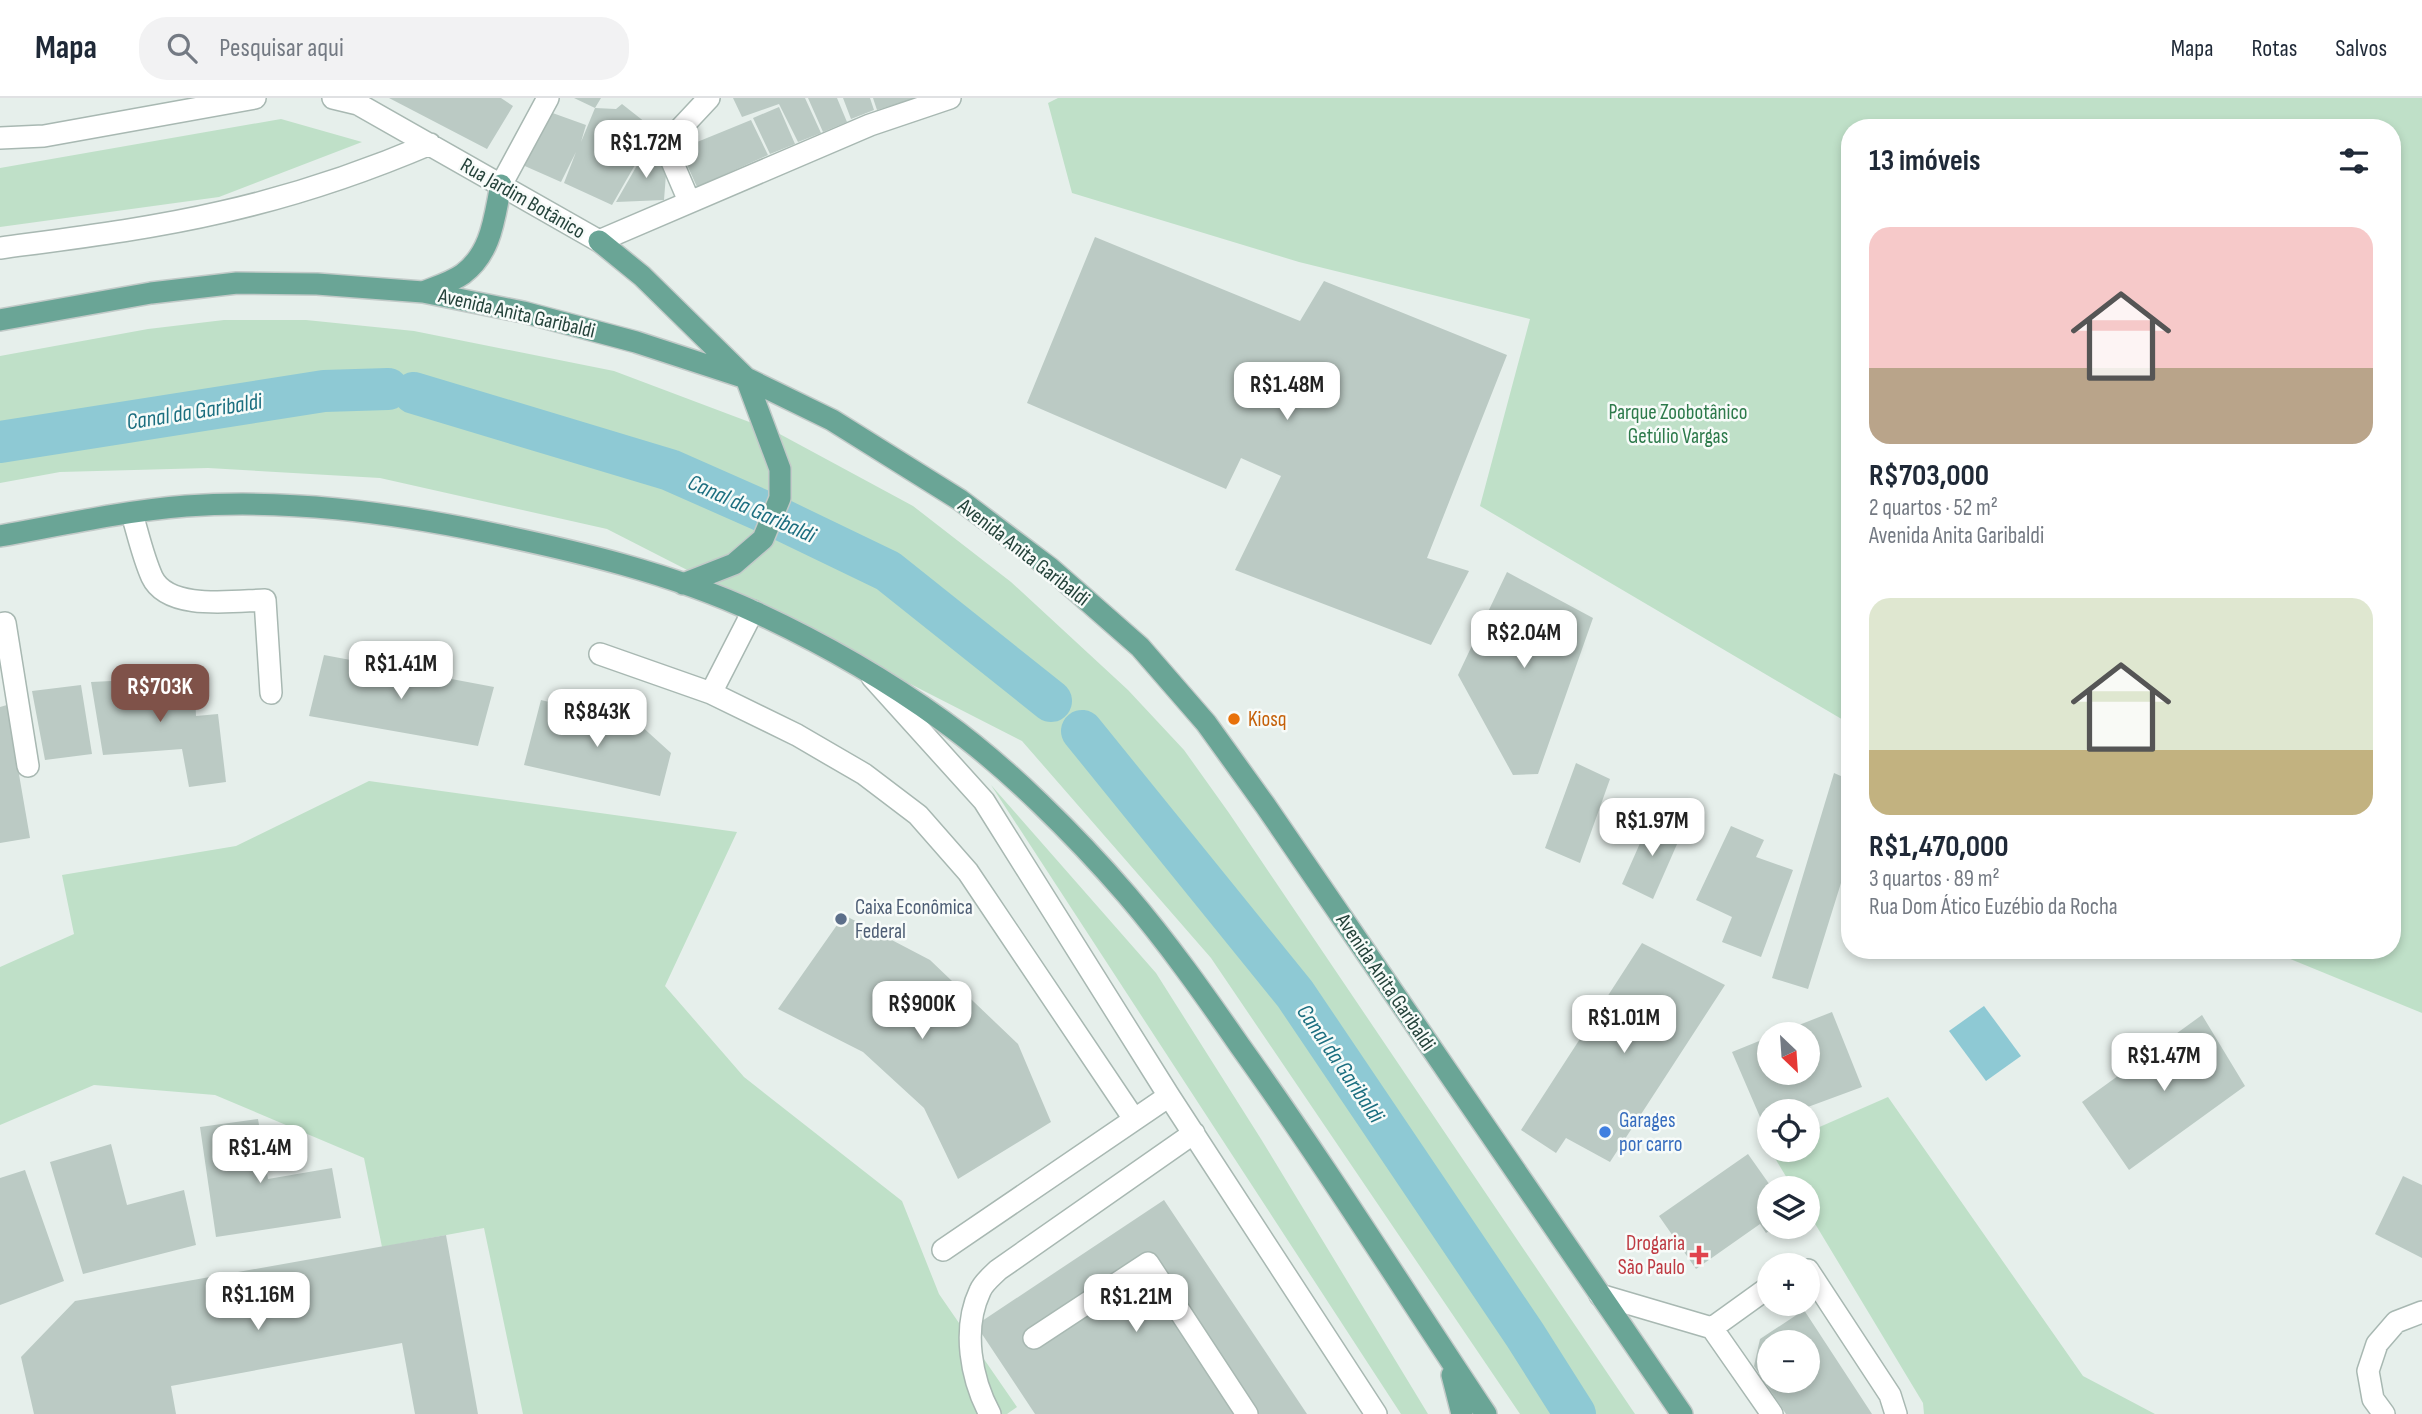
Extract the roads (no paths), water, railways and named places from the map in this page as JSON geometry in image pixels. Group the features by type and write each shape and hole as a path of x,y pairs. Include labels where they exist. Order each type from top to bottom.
{"main road":[{"path":"423,292 461,276 480,259 489,241 501,185"},
{"path":"598,241 667,299 746,378 780,469 780,498 763,539 734,564 683,584"},
{"name":"Avenida Anita Garibaldi","path":"0,320 151,293 237,283 317,284 423,292 523,312 635,342 746,378 832,420 960,500 1050,568 1140,647 1206,723 1682,1414"},
{"path":"0,536 185,506 278,505 372,512 541,544 683,584 753,611 869,673 944,722 1010,777 1068,832 1125,893 1177,956 1291,1117 1486,1414"},
{"path":"1447,1356 1462,1414"}],"street":[{"path":"0,138 44,136 255,98"},
{"name":"Rua Jardim Botânico","path":"333,98 358,104 598,241 870,125 950,98"},
{"path":"501,185 548,98"},
{"path":"689,201 665,145 709,98"},
{"path":"0,248 220,213 366,171 430,144"},
{"path":"132,514 153,579 170,595 193,601 265,600 271,693"},
{"path":"711,693 753,611"},
{"path":"0,624 5,623 8,688 28,766"},
{"path":"600,654 711,693 808,742 864,775 918,815 968,872 1134,1119"},
{"path":"869,673 984,801 1169,1096 1377,1414"},
{"path":"943,1250 1169,1096"},
{"path":"990,1414 971,1365 972,1319 980,1289 998,1270 1194,1133"},
{"path":"1034,1338 1149,1263 1247,1414"},
{"path":"1820,1288 1890,1395 1896,1414"},
{"path":"1600,1295 1712,1328 1772,1414"},
{"path":"1712,1328 1757,1296"},
{"path":"2384,1414 2374,1399 2368,1371 2376,1344 2396,1322 2422,1312"}],"water":[{"path":"1984,1006 2021,1056 1986,1081 1949,1031"}],"waterway":[{"name":"Canal da Garibaldi","path":"0,442 324,391 388,389"},
{"name":"Canal da Garibaldi","path":"414,393 670,470 888,571 1051,701"},
{"name":"Canal da Garibaldi","path":"1082,731 1295,994 1525,1335 1575,1414"}],"place":[{"name":"Kiosq","path":"1234,719"},
{"name":"Caixa Econômica Federal","path":"841,919"},
{"name":"Garages por carro","path":"1605,1132"},
{"name":"Drogaria São Paulo","path":"1699,1255"}],"park label":[{"name":"Parque Zoobotânico Getúlio Vargas","path":"1678,424"}]}
